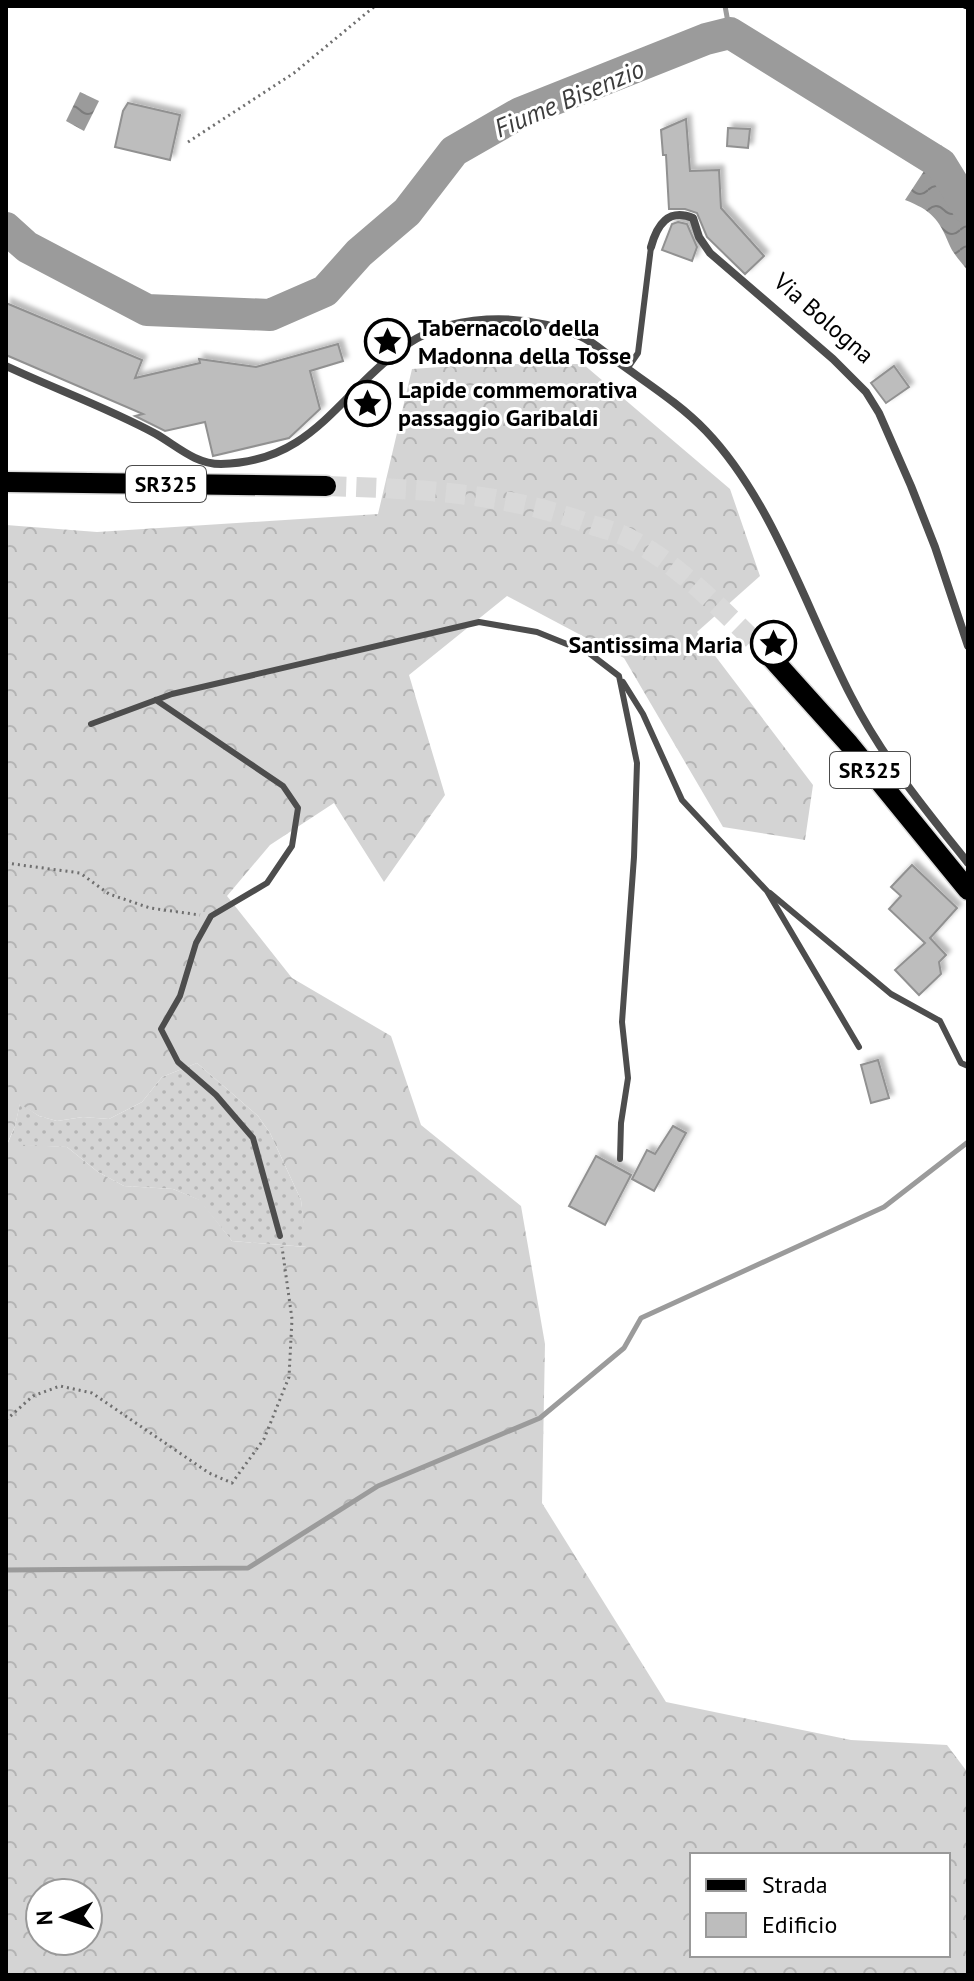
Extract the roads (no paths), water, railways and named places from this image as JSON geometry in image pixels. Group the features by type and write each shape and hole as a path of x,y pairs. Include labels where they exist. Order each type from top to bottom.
{"main road":[{"name":"SR325","path":"6,482 326,486"},
{"name":"SR325","path":"768,654 849,744 968,890"}],"street":[{"name":"Via Bologna","path":"651,247 660,224 667,217 678,214 693,218 699,237 710,253 833,359 866,392 879,413 911,486 968,646"},
{"path":"6,366 156,434 203,462 226,464 284,450 312,434 401,348 430,332 472,321 510,319 547,325 583,337 675,403 707,432 729,459 768,524 867,727 890,763 968,863"}],"lane":[{"name":"Via Bologna","path":"627,369 638,353 651,247"},
{"path":"91,724 172,694 479,622 537,632 589,653 619,676 643,714 682,800 767,891 891,994 940,1021 961,1063 968,1066"},
{"path":"619,676 637,763 634,857 622,1022 628,1078 621,1123 620,1159"},
{"path":"156,700 283,786 298,808 292,846 267,883 211,916 196,943 180,996 161,1029 178,1062 216,1095 253,1138 280,1236"},
{"path":"767,891 859,1047"}],"water":[{"path":"80,92 99,101 84,131 66,121"},
{"path":"941,145 968,187 968,271 933,216 905,200"}],"waterway":[{"path":"725,6 730,33"},
{"name":"Fiume Bisenzio","path":"6,228 27,247 147,310 270,315 325,291 359,253 407,212 454,151 520,113 706,39 730,33 941,164 968,208"},
{"path":"6,1570 248,1568 378,1486 540,1418 624,1348 641,1318 884,1207 968,1142"}],"tunnel":[{"path":"326,486 428,491 494,499 559,514 617,533 651,551 687,578 768,654"}],"railway":[{"path":"964,6 968,7"}],"place":[{"name":"Tabernacolo della Madonna della Tosse","path":"387,341"},
{"name":"Lapide commemorativa passaggio Garibaldi","path":"367,403"},
{"name":"Santissima Maria","path":"774,644"}]}
